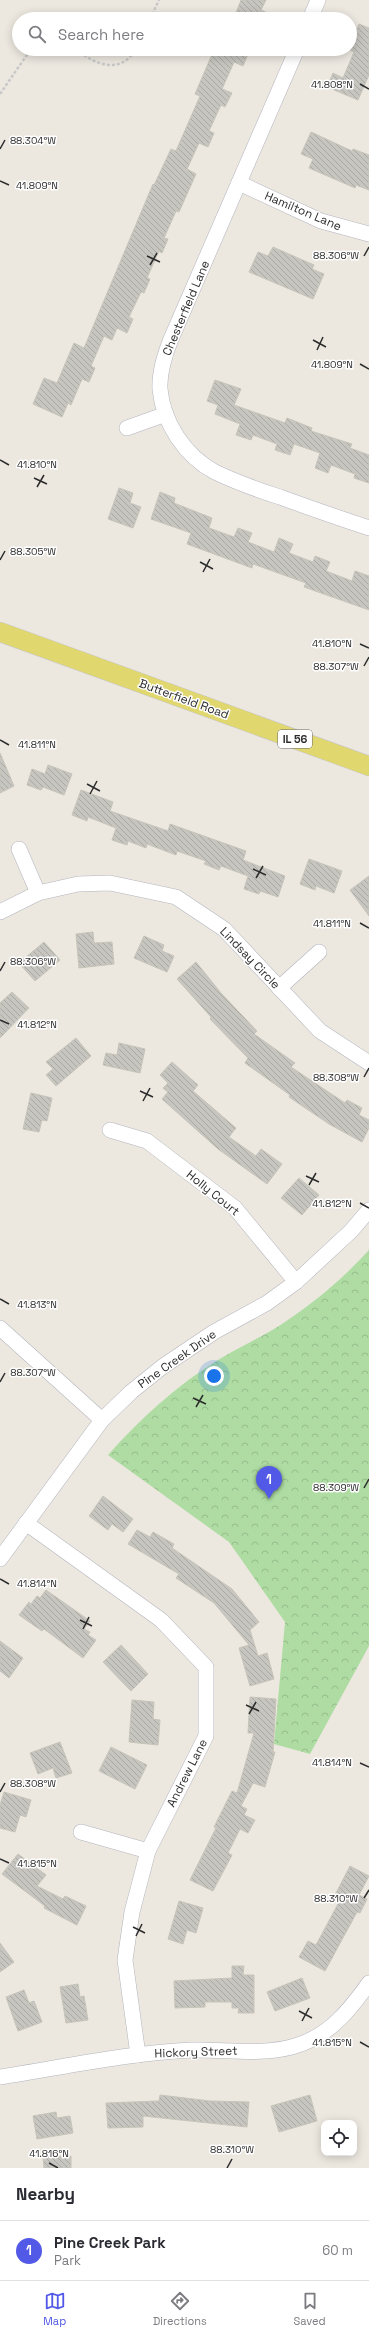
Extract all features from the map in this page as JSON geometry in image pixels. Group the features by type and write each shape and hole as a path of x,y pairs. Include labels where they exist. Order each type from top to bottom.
{"main road":[{"name":"Butterfield Road","path":"0,632 369,766"}],"street":[{"path":"313,12 318,0"},
{"name":"Chesterfield Lane","path":"294,56 164,356 160,389 166,414 174,432 184,446 196,458 214,471 248,486 369,528"},
{"name":"Hamilton Lane","path":"239,183 321,221 369,234"},
{"path":"127,428 166,414"},
{"path":"19,849 38,893"},
{"name":"Lindsay Circle","path":"0,912 38,893 78,884 110,883 176,897 224,929 320,1031 369,1062"},
{"path":"279,988 318,952"},
{"name":"Holly Court","path":"110,1130 147,1141 235,1208 296,1282"},
{"name":"Pine Creek Drive","path":"0,1558 102,1420 131,1392 162,1367 214,1332 267,1303 296,1282 351,1231 369,1210"},
{"path":"0,1328 102,1420"},
{"name":"Andrew Lane","path":"26,1523 161,1620 206,1667 206,1736 148,1851 133,1905 125,1960 138,2054"},
{"path":"81,1832 148,1851"},
{"name":"Hickory Street","path":"0,2077 138,2054 192,2050 258,2051 294,2046 324,2033 349,2011 369,1983"}],"path":[{"path":"153,12 159,0"},
{"path":"0,94 26,56"},
{"path":"84,56 104,64 119,64 130,60 132,56"}],"green space":[{"path":"369,1250 369,1646 310,1754 274,1744 285,1622 229,1542 108,1455 133,1428 173,1392 218,1360 274,1329 299,1312 336,1283"}],"building":[{"path":"241,0 266,0 261,10 265,12 236,12"},
{"path":"359,24 369,28 369,75 358,100 327,87 333,73 343,78 352,56 357,56 357,29"},
{"path":"211,56 247,56 243,66 234,62 222,89 232,93 225,107 221,105 209,131 214,133 208,147 199,143 187,169 196,174 179,212 176,211 164,238 168,239 162,253 159,251 147,278 150,279 144,293 141,292 129,317 133,319 127,333 117,328 112,340 104,336 91,366 95,368 89,382 82,379 71,405 68,403 62,417 33,404 44,378 57,383 74,343 84,348 153,184 154,185 171,149 176,151 200,96 195,94"},
{"path":"311,132 352,151 353,149 369,155 369,190 356,185 355,188 309,168 313,159 301,154"},
{"path":"273,247 314,265 312,269 324,274 313,299 249,272 258,252 268,256"},
{"path":"215,380 241,389 234,405 285,423 287,418 312,428 311,431 352,444 350,448 369,455 369,483 354,478 355,474 331,465 328,473 315,468 320,453 294,444 290,455 275,450 277,444 253,435 251,440 236,435 240,424 215,414 218,405 207,401"},
{"path":"119,488 133,493 130,503 141,507 133,528 108,519"},
{"path":"160,492 175,498 174,503 212,518 209,528 234,537 238,528 252,533 248,542 274,552 279,538 293,544 289,553 313,562 315,556 330,562 326,571 352,581 355,571 369,576 369,610 304,587 306,583 253,564 252,568 187,544 191,533 151,519"},
{"path":"0,753 14,786 0,793"},
{"path":"48,765 72,774 64,795 43,787 41,790 27,785 32,769 45,774"},
{"path":"81,790 113,802 110,811 168,831 170,824 246,851 243,860 285,876 278,897 260,891 259,894 244,889 248,876 221,866 219,870 204,864 206,861 177,851 176,855 147,844 146,848 128,841 127,845 112,840 116,828 88,817 87,821 72,815"},
{"path":"309,859 342,871 334,893 316,886 315,890 300,884"},
{"path":"369,876 369,916 350,890"},
{"path":"93,932 94,943 112,942 114,964 79,968 76,934"},
{"path":"144,936 164,945 162,951 174,956 167,972 134,958"},
{"path":"44,942 60,960 35,981 19,963"},
{"path":"196,962 221,993 257,1031 254,1034 295,1063 291,1067 345,1103 347,1100 362,1108 359,1115 369,1120 369,1128 362,1142 329,1124 289,1097 290,1095 245,1063 248,1058 210,1019 211,1017 177,979"},
{"path":"12,992 29,1008 0,1038 0,1003"},
{"path":"76,1038 91,1056 56,1086 46,1075 53,1069 46,1062"},
{"path":"119,1043 145,1049 140,1073 103,1065 106,1053 117,1055"},
{"path":"172,1062 198,1085 193,1091 236,1128 229,1137 256,1156 261,1149 282,1164 267,1184 218,1149 162,1099 168,1092 163,1088 168,1083 160,1075"},
{"path":"31,1093 52,1098 47,1121 42,1120 39,1132 23,1129"},
{"path":"299,1178 319,1195 302,1215 281,1198"},
{"path":"103,1496 133,1519 123,1532 112,1524 108,1530 89,1516"},
{"path":"137,1530 150,1537 153,1532 174,1544 172,1548 232,1589 259,1622 250,1630 258,1656 267,1653 274,1679 250,1686 239,1648 249,1645 214,1603 176,1578 179,1574 128,1544"},
{"path":"46,1590 90,1621 84,1629 90,1632 88,1635 96,1640 83,1658 44,1629 42,1631 19,1615 29,1602 31,1604 37,1596 40,1598"},
{"path":"0,1641 23,1658 9,1678 0,1671"},
{"path":"121,1645 148,1674 131,1691 103,1662"},
{"path":"250,1697 276,1699 273,1752 275,1752 265,1787 253,1783 241,1806 247,1809 244,1815 255,1820 248,1833 240,1829 228,1853 232,1855 213,1891 190,1880 216,1828 214,1827 232,1791 237,1793 254,1733 248,1733"},
{"path":"132,1700 154,1702 153,1719 160,1720 158,1745 129,1742"},
{"path":"60,1742 72,1773 56,1778 53,1768 38,1774 30,1753"},
{"path":"111,1747 147,1765 135,1789 99,1771"},
{"path":"4,1792 31,1800 26,1817 20,1815 15,1832 0,1828 0,1805"},
{"path":"18,1854 46,1875 37,1886 63,1899 65,1896 86,1906 77,1925 44,1908 45,1906 2,1874"},
{"path":"350,1866 369,1876 359,1895 367,1899 360,1913 357,1912 325,1971 299,1957 308,1941 316,1945 339,1902 333,1899"},
{"path":"179,1901 203,1908 196,1933 187,1930 183,1944 168,1939"},
{"path":"0,1943 14,1962 0,1972"},
{"path":"232,1966 244,1966 243,1975 254,1975 254,2013 238,2013 239,2008 232,2008 232,2002 205,2002 205,2007 175,2008 174,1981 232,1978"},
{"path":"302,1978 310,1998 275,2011 267,1992"},
{"path":"78,1984 80,1997 84,1996 88,2020 66,2023 60,1987"},
{"path":"24,1990 29,2003 34,2001 42,2022 18,2031 6,1997"},
{"path":"160,2095 210,2101 249,2102 247,2127 143,2116 143,2127 108,2128 106,2103 159,2101"},
{"path":"310,2095 317,2121 279,2132 271,2106"},
{"path":"56,2112 57,2118 70,2116 73,2133 37,2139 33,2116"},
{"path":"71,2156 71,2168 44,2168 43,2157"}],"place":[{"name":"Pine Creek Park","path":"269,1499"}]}
